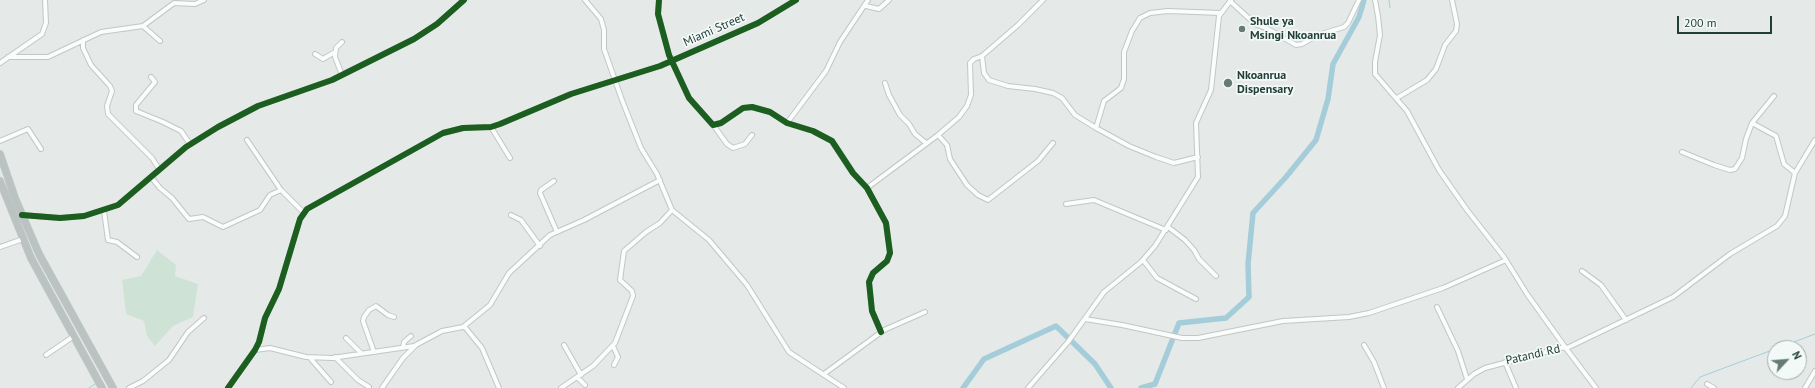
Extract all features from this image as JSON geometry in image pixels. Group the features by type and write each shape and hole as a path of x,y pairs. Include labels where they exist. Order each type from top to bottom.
{"highway":[{"path":"0,154 22,215 39,254 113,388"},
{"path":"0,181 31,258 102,388"}],"street":[{"path":"0,63 42,34 46,23 45,0"},
{"path":"8,57 46,57 107,30 143,26 174,3 195,4 204,0"},
{"path":"22,215 60,218 84,216 104,211 125,200 190,144 218,127 258,106 288,94 326,83 424,33 464,0"},
{"path":"585,0 601,20 604,30 604,47 614,80 641,148 660,180 672,210 709,240 746,285 789,352 844,388"},
{"path":"659,0 658,14 666,38 667,50 689,98 714,126 727,144 733,148 745,144 752,135"},
{"name":"Miami Street","path":"303,212 443,133 463,128 491,127 571,94 672,61 758,23 796,0"},
{"path":"787,123 820,80 844,36 866,6 868,0"},
{"path":"866,6 879,9 889,0"},
{"path":"867,188 938,135 959,117 967,106 971,95 970,63 974,58 982,56 1018,25 1043,0"},
{"path":"1028,388 1051,363 1104,292 1143,260 1167,229 1198,177 1196,123 1210,90 1218,21 1221,13 1231,1 1255,24 1268,29 1296,45 1302,44 1318,35 1344,27 1348,23 1359,0"},
{"path":"1374,0 1380,31 1375,74 1397,98 1414,121 1439,170 1506,260 1527,294 1566,348 1677,295 1730,254 1780,223 1786,212 1795,173 1815,140"},
{"path":"1397,98 1427,80 1436,69 1442,50 1456,31 1457,24 1452,0"},
{"path":"1096,128 1104,101 1121,88 1124,79 1124,52 1132,31 1140,18 1150,13 1168,11 1221,13"},
{"path":"143,26 160,41"},
{"path":"83,40 82,46 91,65 110,86 112,91 107,106 108,114 152,158 159,170"},
{"path":"315,54 323,59 335,52 342,42"},
{"path":"335,52 336,63 342,75"},
{"path":"982,56 984,73 989,80 1008,86 1053,93 1062,98 1075,115 1129,146 1170,162 1177,163 1198,157"},
{"path":"151,77 155,82 136,105 136,111 181,131 190,144"},
{"path":"885,83 889,95 900,114 915,134 926,143"},
{"path":"1682,152 1708,163 1733,170 1738,166 1742,158 1746,139 1752,123 1774,96"},
{"path":"714,126 733,113 747,107 770,112 787,123 813,131 832,141 853,173 867,188 886,223 890,253 887,261 873,273 869,282 872,311 882,332"},
{"path":"1752,123 1776,136 1784,164 1795,173"},
{"path":"491,127 510,158"},
{"path":"0,141 28,129 41,149"},
{"path":"938,135 947,145 950,159 967,185 987,200 1038,161 1053,143"},
{"path":"228,388 255,350 265,318 279,289 293,239 303,212 281,190 247,140"},
{"path":"151,177 160,188 172,198 189,219 204,217 223,227 260,210 270,195 281,190"},
{"path":"382,388 403,358 418,344 442,331 464,326 490,305 509,273 540,246 547,237 660,180"},
{"path":"554,181 541,190 540,196 557,232"},
{"path":"1066,204 1094,200 1167,229 1185,240 1198,258 1216,276"},
{"path":"561,388 593,366 613,346 633,296 632,292 620,280 624,251 646,232 660,223 672,210"},
{"path":"104,211 108,240 117,242 137,257"},
{"path":"511,215 521,220 540,246"},
{"path":"0,248 23,239"},
{"path":"1143,260 1157,278 1196,299"},
{"path":"1085,319 1122,325 1182,338 1210,336 1283,321 1349,317 1369,313 1443,288 1506,260"},
{"path":"1582,271 1601,285 1626,320"},
{"path":"374,352 363,321 364,317 369,310 376,306 388,315 394,317"},
{"path":"1438,307 1458,351 1467,379"},
{"path":"824,374 882,332 925,312"},
{"path":"129,388 143,381 169,360 188,332 204,318"},
{"path":"464,326 482,348 499,388"},
{"path":"46,355 74,336"},
{"path":"403,347 404,342 411,336"},
{"path":"346,338 361,353"},
{"path":"255,350 270,348 310,358 335,357 374,352 418,344"},
{"path":"564,345 585,385"},
{"path":"1364,345 1374,362 1384,388"},
{"path":"613,346 618,357 614,365"},
{"name":"Patandi Rd","path":"1458,388 1467,379 1482,369 1505,362 1566,348 1596,388"},
{"path":"335,357 358,380 369,388"},
{"path":"310,358 331,382"},
{"path":"1505,362 1516,388"},
{"path":"1805,388 1815,371"},
{"path":"1707,384 1714,388"}],"green space":[{"path":"157,250 176,265 175,276 198,284 193,317 173,326 155,346 147,336 144,321 126,314 122,280 141,276"}],"waterway":[{"path":"1141,388 1155,384 1179,323 1226,318 1249,297 1248,264 1253,213 1286,177 1316,140 1328,99 1333,64 1359,17 1364,0"},
{"path":"1389,0 1390,8"},
{"path":"963,388 984,359 1056,326 1095,364 1111,388"},
{"path":"1799,340 1815,334"},
{"path":"1691,388 1700,377 1767,352"},
{"path":"89,388 95,384"}],"cycle path":[{"path":"22,215 60,218 84,216 118,205 186,147 218,127 258,106 332,80 414,39 437,24 464,0"},
{"path":"659,0 658,14 669,55 689,98 713,125 721,123 743,108 752,107 770,112 787,123 813,131 832,141 853,173 867,188 886,223 890,253 887,261 873,273 869,282 872,311 881,332"},
{"path":"228,388 259,342 265,318 279,289 300,219 307,209 443,133 463,128 491,127 571,94 660,66 758,23 796,0"}],"place":[{"name":"Shule ya Msingi Nkoanrua","path":"1242,29"},
{"name":"Nkoanrua Dispensary","path":"1228,83"}]}
